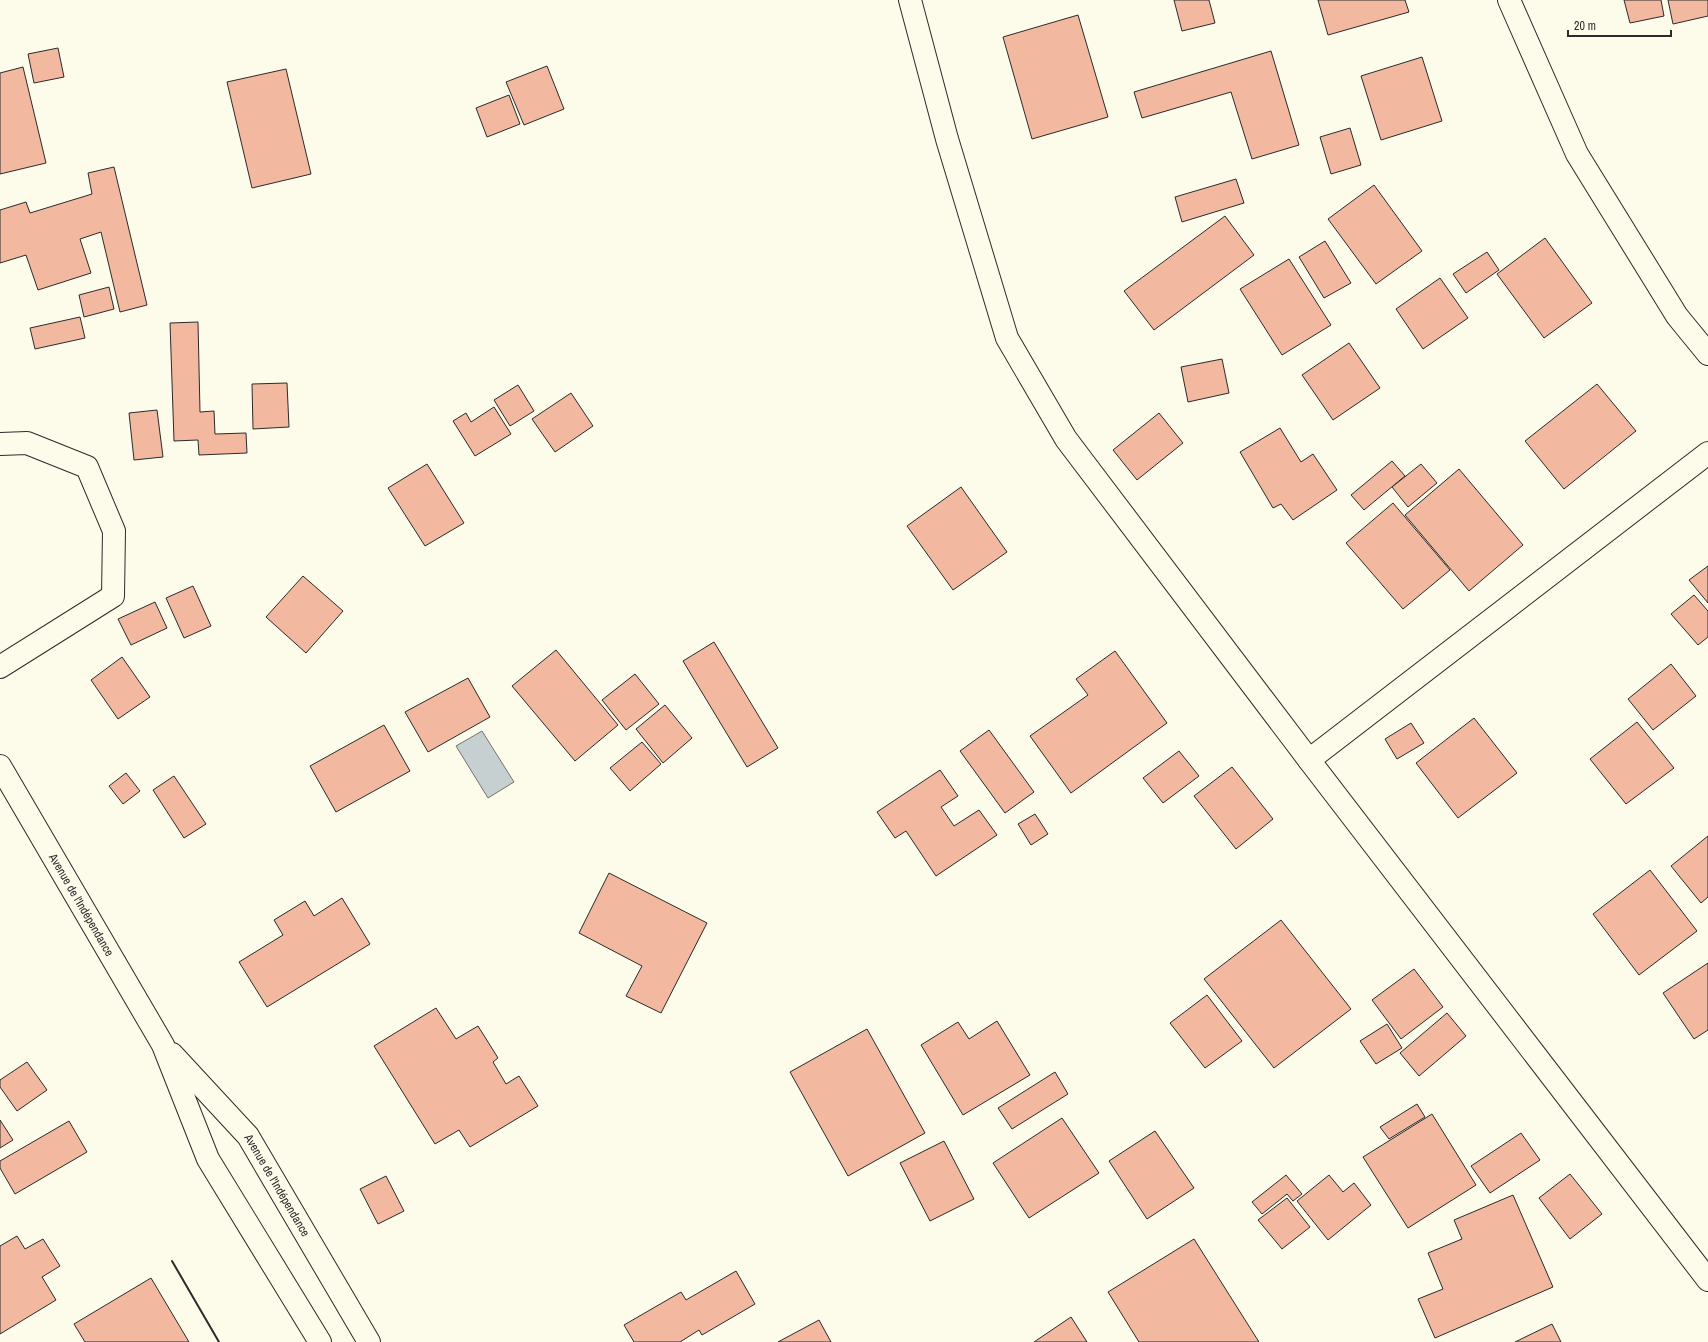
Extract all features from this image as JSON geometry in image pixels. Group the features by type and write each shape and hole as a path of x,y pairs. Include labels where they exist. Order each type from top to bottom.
{"street":[{"path":"910,0 947,139 1007,338 1066,439 1308,760 1708,1280"},
{"path":"1510,0 1577,154 1677,316 1708,354"},
{"path":"0,444 27,443 87,466 114,531 113,596 0,667"},
{"path":"1308,760 1708,453"},
{"name":"Avenue de l'Indépendance","path":"3,778 163,1045 208,1159 320,1342"},
{"name":"Avenue de l'Indépendance","path":"163,1045 248,1136 369,1342"}],"shaded area":[{"path":"482,731 514,782 488,798 456,746"}],"building":[{"path":"1174,0 1209,0 1215,23 1182,31"},
{"path":"1318,0 1405,0 1409,12 1328,35"},
{"path":"1624,0 1661,0 1664,16 1630,23"},
{"path":"1668,0 1708,0 1708,16 1673,24"},
{"path":"1078,15 1108,117 1032,139 1003,37"},
{"path":"58,48 64,77 34,83 28,54"},
{"path":"1271,51 1299,145 1252,159 1231,92 1142,118 1134,92"},
{"path":"1422,57 1442,121 1381,140 1361,76"},
{"path":"547,66 564,109 524,125 506,82"},
{"path":"23,67 46,163 0,174 0,73"},
{"path":"286,69 311,174 252,188 227,82"},
{"path":"509,95 520,124 487,137 476,108"},
{"path":"1350,128 1361,165 1331,174 1320,137"},
{"path":"114,167 147,305 120,312 101,232 80,239 91,273 38,290 26,255 0,263 0,210 26,202 30,213 92,194 88,173"},
{"path":"1236,179 1244,203 1182,222 1175,197"},
{"path":"1374,185 1422,251 1376,284 1328,219"},
{"path":"1225,216 1254,255 1154,330 1124,291"},
{"path":"1545,238 1592,303 1544,338 1497,274"},
{"path":"1325,241 1351,283 1324,298 1299,257"},
{"path":"1487,252 1499,270 1466,293 1453,274"},
{"path":"1289,259 1331,325 1282,355 1240,289"},
{"path":"1440,278 1468,318 1423,349 1396,309"},
{"path":"109,287 114,309 84,317 79,295"},
{"path":"80,317 85,338 35,349 30,328"},
{"path":"198,322 200,412 214,411 215,434 246,433 247,453 199,455 198,440 174,441 170,323"},
{"path":"1349,343 1380,388 1333,420 1302,375"},
{"path":"1222,359 1229,393 1188,402 1181,367"},
{"path":"287,383 289,427 253,429 252,384"},
{"path":"1597,384 1636,431 1564,489 1525,441"},
{"path":"518,385 534,411 510,426 494,400"},
{"path":"571,393 593,426 555,452 532,419"},
{"path":"494,407 511,434 475,456 453,421 466,413 471,422"},
{"path":"157,410 163,457 134,460 129,413"},
{"path":"1159,413 1183,443 1137,480 1113,450"},
{"path":"1280,428 1301,462 1313,454 1337,490 1293,520 1281,504 1273,508 1240,452"},
{"path":"1392,461 1405,476 1364,510 1351,495"},
{"path":"427,464 464,523 425,546 388,488"},
{"path":"1421,464 1437,483 1408,507 1392,487"},
{"path":"1459,469 1523,545 1469,591 1405,515"},
{"path":"961,487 1007,552 953,590 907,526"},
{"path":"1393,503 1450,570 1403,609 1346,543"},
{"path":"1708,566 1708,603 1689,580"},
{"path":"303,576 343,611 306,653 266,617"},
{"path":"193,586 211,626 184,638 166,598"},
{"path":"1694,595 1708,611 1708,637 1698,645 1671,614"},
{"path":"155,602 167,628 131,645 118,619"},
{"path":"714,642 778,748 747,767 683,661"},
{"path":"556,650 618,725 575,761 512,686"},
{"path":"1115,651 1167,723 1071,793 1030,736 1088,695 1076,679"},
{"path":"122,657 150,697 118,719 91,680"},
{"path":"1671,664 1696,696 1653,730 1628,699"},
{"path":"635,674 659,704 626,730 602,700"},
{"path":"468,678 490,717 428,752 405,712"},
{"path":"665,705 692,738 663,763 636,729"},
{"path":"1474,718 1517,773 1458,818 1416,763"},
{"path":"1637,722 1674,768 1626,804 1590,759"},
{"path":"1411,723 1424,743 1397,759 1385,739"},
{"path":"384,725 410,771 336,812 310,766"},
{"path":"989,730 1034,792 1005,813 960,751"},
{"path":"642,742 661,764 630,791 610,768"},
{"path":"1179,751 1199,776 1163,803 1143,778"},
{"path":"1232,767 1273,819 1236,849 1194,796"},
{"path":"940,770 958,796 941,807 954,826 979,810 997,835 936,876 906,831 895,838 877,812"},
{"path":"126,773 140,791 123,804 109,786"},
{"path":"174,776 206,824 184,838 153,790"},
{"path":"1035,814 1048,834 1031,845 1018,824"},
{"path":"1708,836 1708,897 1701,903 1671,866"},
{"path":"1650,870 1697,931 1639,975 1593,914"},
{"path":"609,873 707,923 661,1013 626,996 642,966 579,933"},
{"path":"342,898 370,944 267,1007 239,962 283,935 274,920 305,901 314,916"},
{"path":"1281,920 1351,1009 1274,1068 1204,979"},
{"path":"1708,963 1708,1030 1694,1039 1663,993"},
{"path":"1414,969 1443,1007 1401,1039 1372,1000"},
{"path":"1207,995 1242,1041 1205,1068 1170,1023"},
{"path":"436,1008 456,1039 478,1026 498,1058 493,1062 506,1084 519,1076 538,1106 470,1147 459,1130 435,1144 374,1046"},
{"path":"1447,1013 1466,1036 1419,1076 1400,1053"},
{"path":"997,1021 1030,1075 963,1115 921,1045 958,1022 969,1039"},
{"path":"1387,1024 1402,1048 1376,1064 1360,1041"},
{"path":"867,1029 925,1133 848,1176 790,1072"},
{"path":"27,1062 47,1090 17,1111 0,1087 0,1080"},
{"path":"1055,1072 1068,1094 1012,1129 998,1108"},
{"path":"1417,1104 1425,1117 1389,1139 1380,1127"},
{"path":"1432,1114 1476,1185 1408,1228 1363,1157"},
{"path":"1062,1118 1099,1173 1029,1218 993,1163"},
{"path":"0,1120 13,1140 0,1148"},
{"path":"69,1121 87,1152 15,1194 0,1168 0,1161"},
{"path":"1155,1131 1194,1188 1147,1219 1109,1161"},
{"path":"1521,1133 1540,1160 1490,1193 1471,1166"},
{"path":"944,1141 974,1199 930,1221 900,1163"},
{"path":"1570,1174 1602,1214 1570,1239 1539,1198"},
{"path":"1286,1175 1302,1194 1293,1201 1287,1194 1262,1214 1252,1202"},
{"path":"1329,1175 1343,1192 1354,1183 1371,1205 1328,1240 1297,1201"},
{"path":"386,1176 404,1211 378,1224 360,1189"},
{"path":"1513,1195 1553,1287 1435,1338 1418,1299 1443,1289 1428,1253 1462,1239 1454,1220"},
{"path":"1287,1198 1310,1227 1282,1249 1258,1220"},
{"path":"17,1236 25,1249 43,1239 60,1266 42,1277 56,1300 0,1334 0,1246"},
{"path":"1194,1239 1259,1342 1139,1342 1108,1292"},
{"path":"736,1271 755,1304 702,1335 699,1330 680,1342 634,1342 624,1325 681,1292 686,1300"},
{"path":"151,1278 189,1342 85,1342 74,1324"},
{"path":"1071,1317 1087,1342 1034,1342"},
{"path":"819,1320 831,1342 778,1342"},
{"path":"1552,1324 1561,1342 1515,1342"}],"wall":[{"path":"172,1261 219,1342"}]}
